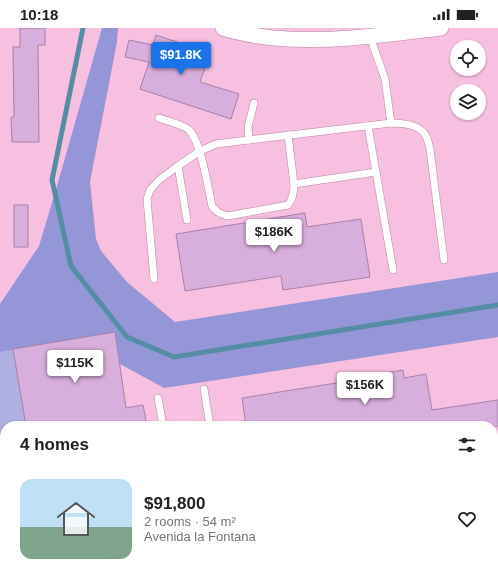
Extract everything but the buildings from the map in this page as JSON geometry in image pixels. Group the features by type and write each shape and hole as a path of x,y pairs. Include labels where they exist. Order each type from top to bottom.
{"street":[{"path":"223,28 260,37 295,40 332,40 370,37 441,28"}],"lane":[{"path":"370,37 385,79 391,123"},
{"path":"249,140 248,127 254,103"},
{"path":"159,118 187,128 197,141 212,206 215,211 221,215 228,216 288,205 291,202 294,192 294,184 288,135"},
{"path":"154,279 147,199 150,190 159,180 200,151 216,144 391,123 404,123 417,128 426,135 430,149 444,260"},
{"path":"368,126 393,270"},
{"path":"178,166 187,220"},
{"path":"294,184 376,172"},
{"path":"204,389 209,421"},
{"path":"158,398 162,421"}],"shaded area":[{"path":"102,28 118,28 117,42 90,182 96,239 101,251 127,282 175,322 498,272 498,337 164,388 120,364 115,332 0,352 0,304 39,246"},
{"path":"13,349 25,421 0,421 0,352"}],"waterway":[{"path":"83,28 52,180 71,266 127,337 174,357 498,305"}]}
